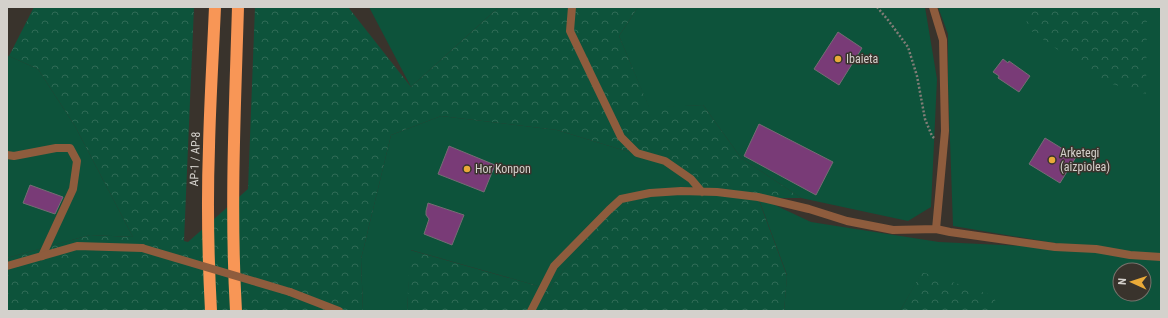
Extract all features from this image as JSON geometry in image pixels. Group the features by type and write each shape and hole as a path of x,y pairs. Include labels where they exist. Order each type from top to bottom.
{"highway":[{"name":"AP-1 / AP-8","path":"211,311 208,204 215,7"},
{"path":"236,311 233,260 233,146 238,7"}],"street":[{"path":"572,7 570,31 621,137 637,153 665,161 691,179 702,192"},
{"path":"933,7 944,40 945,131 936,228"},
{"path":"7,155 14,156 56,148 70,148 77,161 73,189 42,256"},
{"path":"531,311 554,266 621,199 650,193 717,192 758,197 847,221 893,230 936,228 950,232 1055,247 1096,249 1130,255 1161,257"},
{"path":"7,266 77,246 142,248 290,292 339,311"}],"path":[{"path":"876,7 888,20 908,47 917,76 925,119 932,136 944,148"}],"green space":[{"path":"34,7 194,7 184,241 188,242 248,189 255,7 348,7 411,87 499,7 638,7 619,36 649,107 703,105 741,158 801,198 758,198 787,276 784,311 407,311 410,250 538,286 548,291 609,210 650,193 697,190 669,164 557,130 441,116 391,135 361,259 363,311 7,311 7,258 90,235 133,237 75,126 38,69 9,56"},
{"path":"369,7 499,7 411,87"},
{"path":"638,7 925,7 937,79 931,207 908,221 801,198 741,158 703,105 649,108 619,36"},
{"path":"938,7 1161,7 1161,311 998,311 922,273 900,311 784,311 787,275 758,197 811,222 939,242 1090,249 953,226 948,83 948,34"},
{"path":"1021,7 1147,7 1146,94 1102,81 1030,30"},
{"path":"7,56 38,69 75,126 133,237 90,235 7,258"},
{"path":"441,116 557,130 669,164 698,190 610,210 548,291 538,286 411,250 407,311 363,311 361,259 391,135"},
{"path":"922,272 994,296 998,311 900,311"}],"building":[{"name":"Ibaieta","path":"838,32 862,48 839,85 814,69"},
{"path":"1003,59 1008,63 1009,61 1030,76 1019,92 998,78 999,76 993,72"},
{"path":"759,124 833,162 816,195 744,156"},
{"name":"Arketegi (aizpiolea)","path":"1045,138 1076,157 1060,183 1029,164"},
{"name":"Hor Konpon","path":"449,146 495,165 484,192 438,174"},
{"path":"30,185 63,197 55,214 23,203"},
{"path":"428,203 464,215 452,245 424,234 429,219 426,215"}],"place":[{"name":"Ibaieta","path":"838,59"},
{"name":"Arketegi (aizpiolea)","path":"1052,160"},
{"name":"Hor Konpon","path":"467,169"}]}
